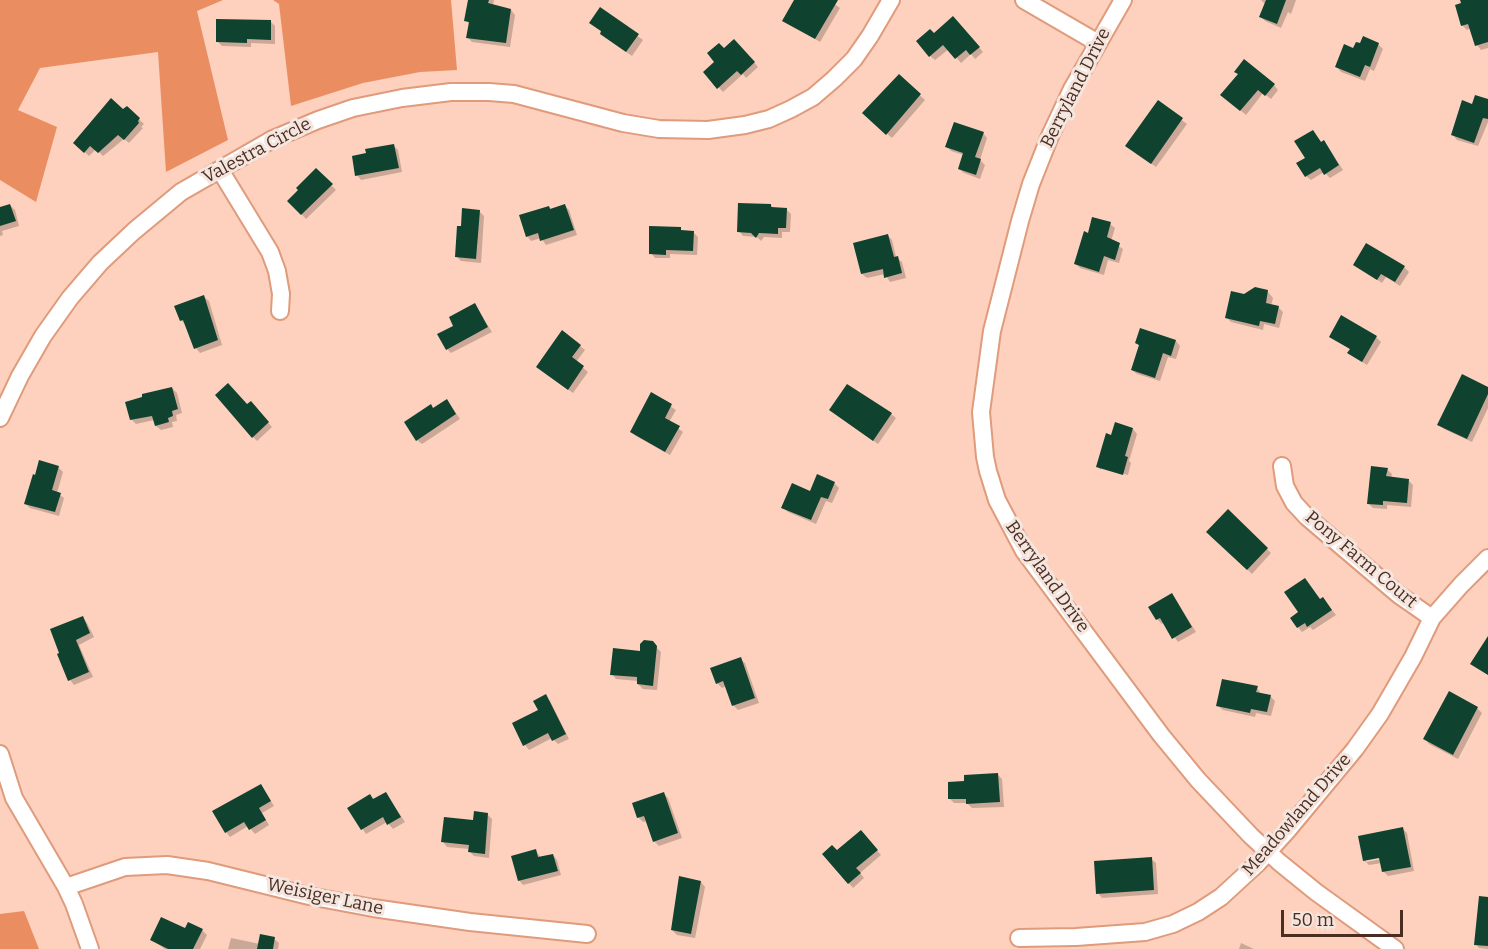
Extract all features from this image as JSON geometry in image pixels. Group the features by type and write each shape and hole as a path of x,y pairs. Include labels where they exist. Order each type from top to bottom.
{"street":[{"name":"Valestra Circle","path":"0,418 43,336 70,298 100,263 134,231 182,192 273,140 353,108 402,98 451,92 514,94 623,123 659,129 708,130 761,121 813,97 834,79 854,59 891,0"},
{"path":"1023,0 1098,43"},
{"name":"Berryland Drive","path":"1123,0 1072,89 1031,184 992,331 981,412 985,457 997,500 1024,550 1161,735 1198,780 1268,852 1316,892 1395,949"},
{"path":"220,170 270,252 278,271 281,294 280,311"},
{"name":"Pony Farm Court","path":"1282,466 1285,486 1294,503 1307,518 1399,595 1432,618"},
{"name":"Meadowland Drive","path":"1019,938 1132,934 1173,924 1221,897 1268,852 1361,740 1396,685 1432,618 1488,558"},
{"path":"0,754 14,798 66,886 75,904 90,949"},
{"name":"Weisiger Lane","path":"66,886 125,867 167,865 208,871 309,896 373,908 470,922 587,934"}],"shaded area":[{"path":"0,0 223,0 197,11 228,140 166,172 158,52 40,68 18,110 57,127 36,202 0,180"},
{"path":"273,0 451,0 457,70 420,72 363,83 291,106 279,4"},
{"path":"24,911 39,949 0,949 0,914"}],"building":[{"path":"468,0 489,0 488,3 511,9 506,43 466,38 469,22 464,21"},
{"path":"794,0 838,0 815,39 782,21"},
{"path":"1266,0 1286,0 1277,24 1259,17"},
{"path":"1460,0 1488,0 1488,42 1475,46 1468,24 1461,26 1455,5 1461,3"},
{"path":"600,7 639,34 626,52 600,34 601,31 589,23"},
{"path":"953,16 980,47 970,55 966,50 955,59 943,45 929,57 916,41 930,29 934,33"},
{"path":"216,19 271,20 271,40 247,39 247,43 216,42"},
{"path":"1363,36 1379,43 1370,67 1365,65 1360,77 1335,67 1344,44 1353,48 1356,42 1360,43"},
{"path":"734,39 755,62 741,75 737,71 717,89 703,72 714,62 707,53 719,43 724,48"},
{"path":"1244,59 1275,84 1265,96 1258,90 1240,111 1220,95 1238,74 1234,72"},
{"path":"899,74 921,94 886,135 862,113"},
{"path":"1475,95 1488,99 1488,119 1483,118 1474,143 1451,135 1462,100 1472,104"},
{"path":"111,98 123,109 127,106 140,118 139,123 124,140 118,135 98,153 90,146 84,153 73,143"},
{"path":"1158,100 1183,118 1151,164 1125,146"},
{"path":"954,122 984,132 975,157 981,159 976,175 958,169 963,153 945,147"},
{"path":"1313,130 1321,142 1324,140 1339,165 1324,175 1320,168 1305,177 1296,163 1305,158 1294,141"},
{"path":"394,144 399,168 355,176 352,156 366,153 365,149"},
{"path":"316,168 333,184 301,215 287,201 298,190 296,188"},
{"path":"738,203 771,204 771,207 787,208 786,228 778,228 778,234 759,233 756,238 751,233 737,232"},
{"path":"10,204 16,221 0,226 0,207"},
{"path":"565,204 574,230 540,241 538,233 526,237 519,215"},
{"path":"462,208 480,210 476,259 455,257 457,226 461,226"},
{"path":"1092,217 1111,222 1107,237 1120,243 1115,260 1104,256 1099,272 1074,264 1084,231 1088,233"},
{"path":"649,226 681,227 681,230 694,231 693,251 666,250 666,255 649,254"},
{"path":"888,234 894,257 898,256 902,273 884,278 883,269 861,274 853,243"},
{"path":"1366,243 1405,266 1395,282 1381,274 1377,280 1353,265"},
{"path":"1255,287 1268,290 1266,303 1279,306 1275,324 1260,321 1259,326 1225,318 1231,291 1244,294"},
{"path":"204,295 218,340 194,349 183,320 180,321 174,306"},
{"path":"475,303 488,327 446,350 437,334 453,326 449,317"},
{"path":"1341,315 1377,336 1362,362 1347,353 1350,349 1329,337"},
{"path":"1140,328 1176,340 1171,356 1163,353 1155,378 1131,370 1139,345 1135,343"},
{"path":"562,330 581,345 572,357 584,366 568,390 536,367"},
{"path":"1462,374 1488,387 1488,394 1467,439 1437,425"},
{"path":"228,383 247,404 251,401 269,422 252,438 215,395"},
{"path":"847,384 892,413 873,441 829,410"},
{"path":"172,387 178,409 172,411 173,416 168,418 169,422 155,426 152,416 130,420 125,402 142,397 142,394"},
{"path":"651,392 672,404 665,418 680,426 665,452 630,432"},
{"path":"447,399 456,414 416,441 404,422 431,404 433,408"},
{"path":"1115,422 1133,428 1125,456 1128,457 1123,475 1096,467 1106,433 1111,435"},
{"path":"39,460 59,466 52,490 61,493 55,512 24,504"},
{"path":"1371,466 1388,468 1386,476 1409,479 1407,503 1383,501 1383,505 1367,504"},
{"path":"817,474 835,482 828,499 821,497 811,520 781,508 792,483 810,491"},
{"path":"1228,509 1268,548 1247,570 1206,532"},
{"path":"1305,578 1320,599 1323,597 1332,610 1307,627 1305,623 1297,628 1290,618 1298,612 1284,592"},
{"path":"1172,593 1192,627 1172,639 1160,618 1156,620 1148,607"},
{"path":"83,616 90,633 76,640 89,672 68,681 50,629"},
{"path":"1488,636 1488,675 1470,664"},
{"path":"644,640 653,641 657,646 653,686 637,684 637,677 610,675 613,648 640,651 640,644"},
{"path":"741,657 755,698 732,706 723,681 716,684 710,668"},
{"path":"1222,679 1258,686 1256,692 1271,695 1267,712 1251,709 1250,713 1216,706"},
{"path":"1449,691 1478,707 1453,755 1423,739"},
{"path":"546,694 566,734 552,741 548,733 523,746 512,723 538,710 533,701"},
{"path":"998,773 1000,802 966,804 966,799 948,799 948,782 964,781 964,775"},
{"path":"261,784 271,801 259,808 266,820 249,830 244,822 225,833 212,811"},
{"path":"386,792 401,817 387,825 383,817 361,830 347,808 370,794 373,799"},
{"path":"664,792 678,833 653,842 644,816 637,818 632,803"},
{"path":"474,811 488,813 485,854 468,852 469,845 441,842 444,817 473,820"},
{"path":"1403,827 1411,867 1382,872 1379,858 1363,861 1358,836"},
{"path":"861,830 878,850 856,868 861,873 848,884 822,854 832,845 837,850"},
{"path":"536,849 538,857 553,854 558,871 518,881 511,856"},
{"path":"1152,857 1154,890 1096,894 1094,861"},
{"path":"679,876 701,881 691,934 671,930"},
{"path":"1479,896 1488,897 1488,946 1474,945"},
{"path":"161,917 185,928 188,922 203,929 193,949 168,949 150,940"},
{"path":"260,934 275,937 273,949 257,949"}]}
